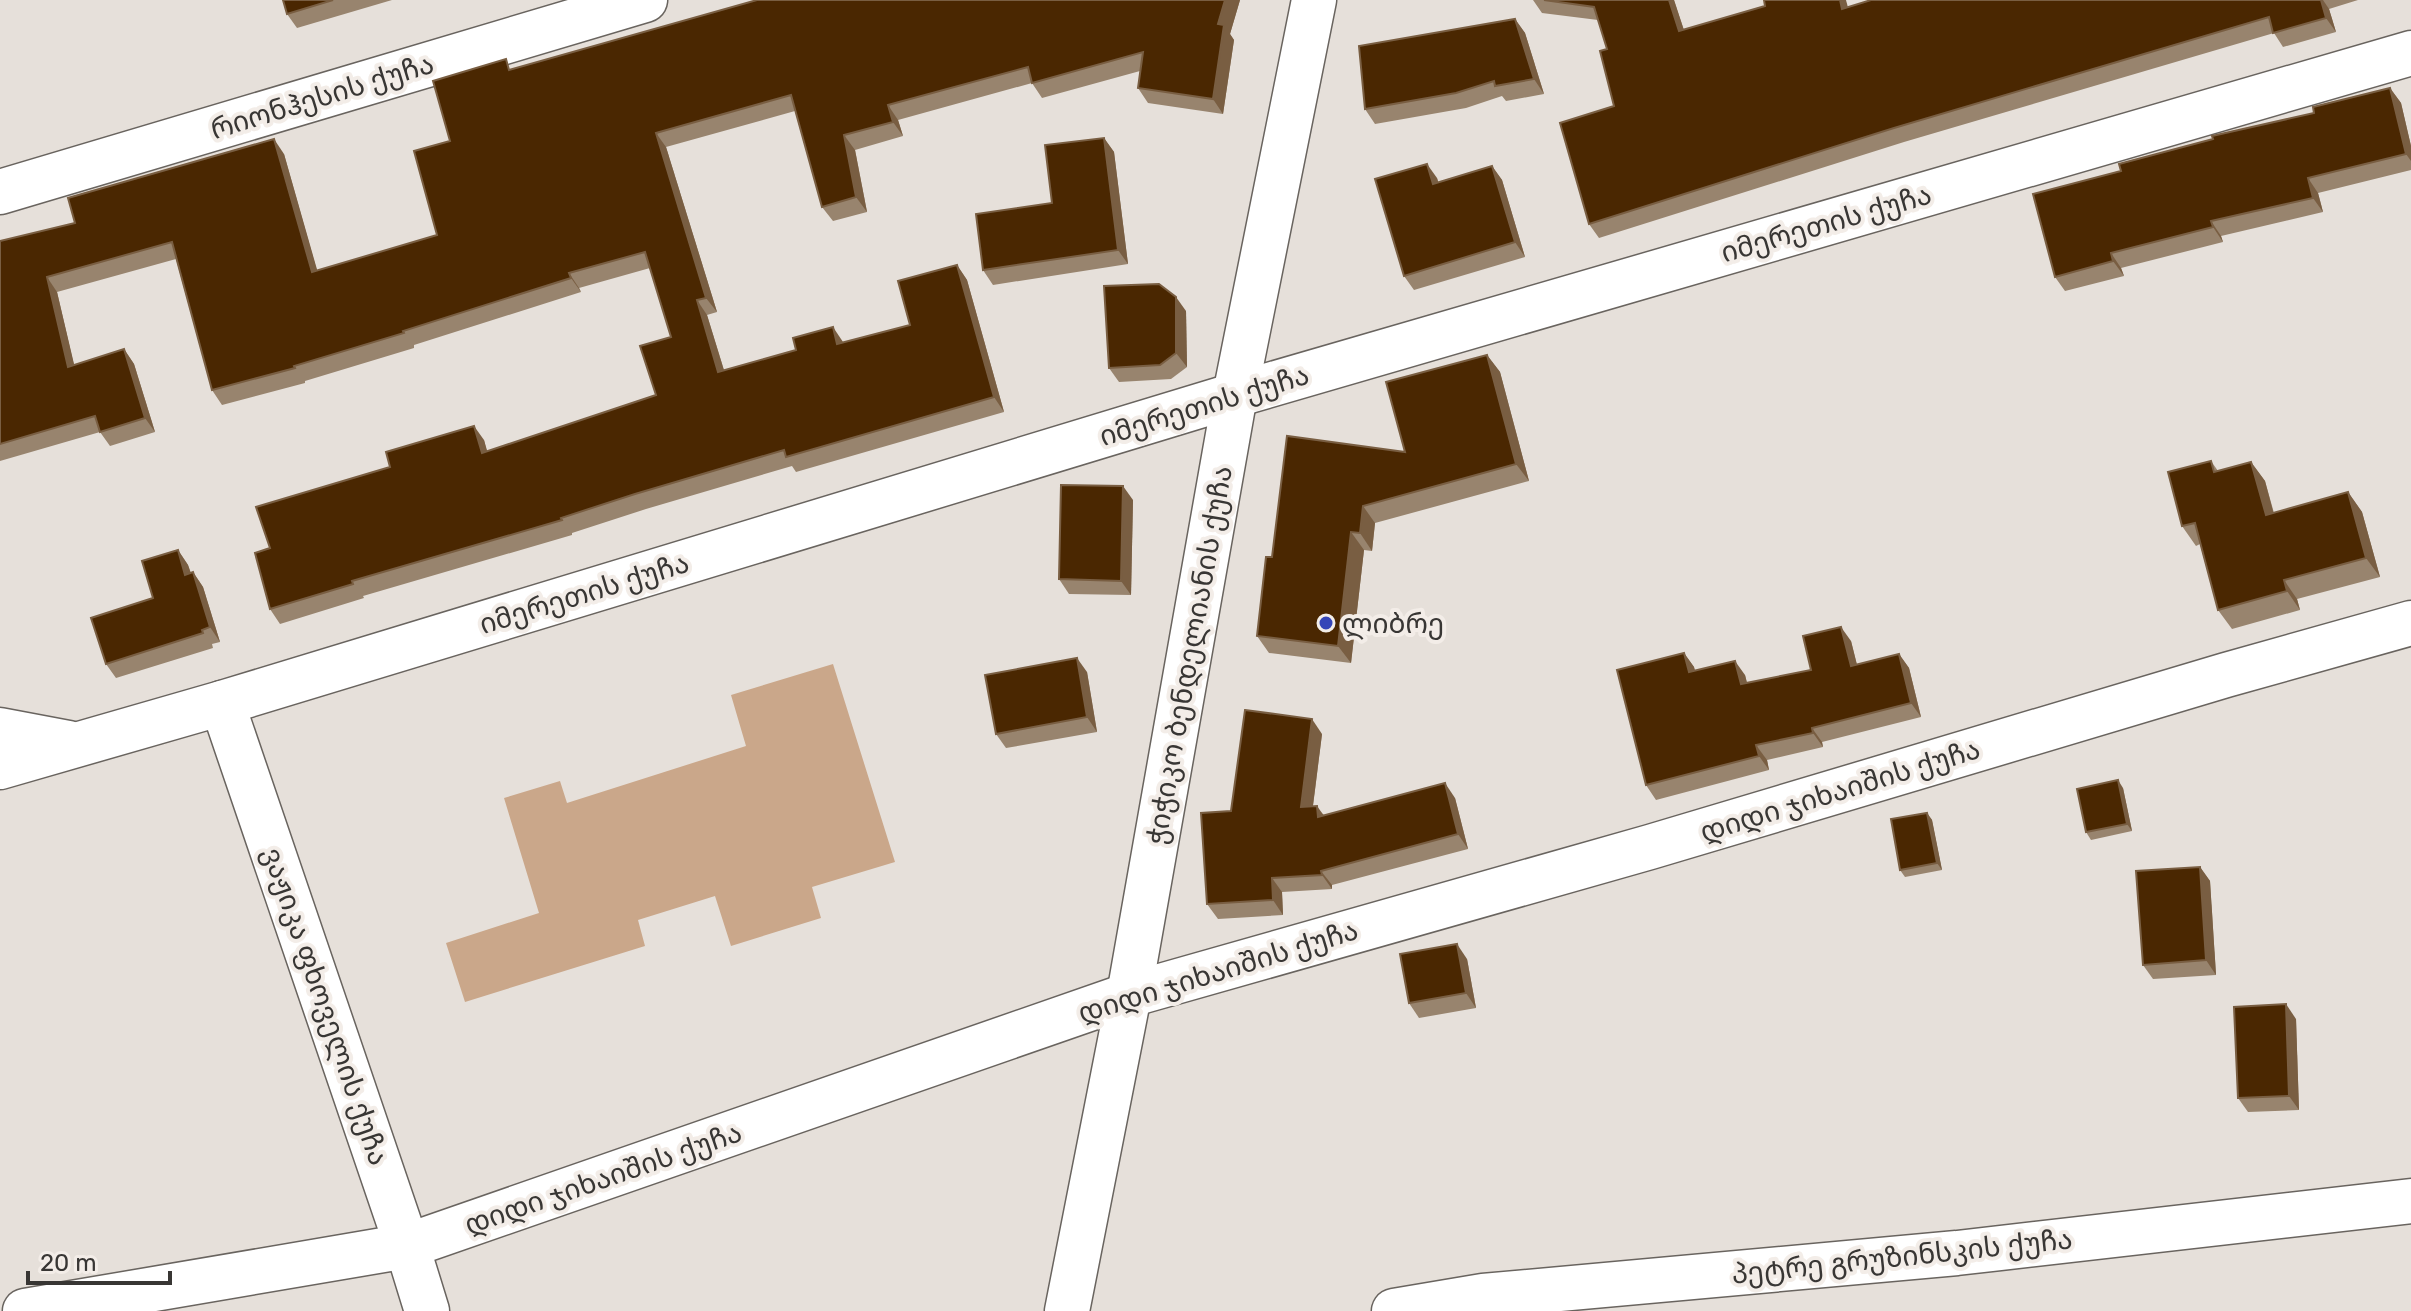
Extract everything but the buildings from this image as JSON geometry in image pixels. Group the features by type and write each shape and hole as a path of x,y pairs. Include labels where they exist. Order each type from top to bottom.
{"street":[{"name":"რიონჰესის ქუჩა","path":"0,192 645,0"},
{"name":"ჭიჭიკო ბენდელიანის ქუჩა","path":"1067,1311 1129,995 1235,395 1314,0"},
{"name":"იმერეთის ქუჩა","path":"0,767 222,703 1235,395 2411,53"},
{"name":"დიდი ჯიხაიშის ქუჩა","path":"25,1311 407,1246 1129,995 1650,847 2212,679 2411,623"},
{"name":"ვაჟიკა ფხოველის ქუჩა","path":"222,703 427,1311"},
{"path":"0,730 75,744"},
{"name":"პეტრე გრუზინსკის ქუჩა","path":"1394,1311 1483,1296 1957,1253 2411,1201"}],"shaded area":[{"path":"833,664 895,862 812,887 821,918 731,946 715,896 638,920 645,946 465,1002 446,943 539,913 504,798 560,781 567,803 746,746 731,695"}],"place":[{"name":"ლიბრე","path":"1326,623"}]}
